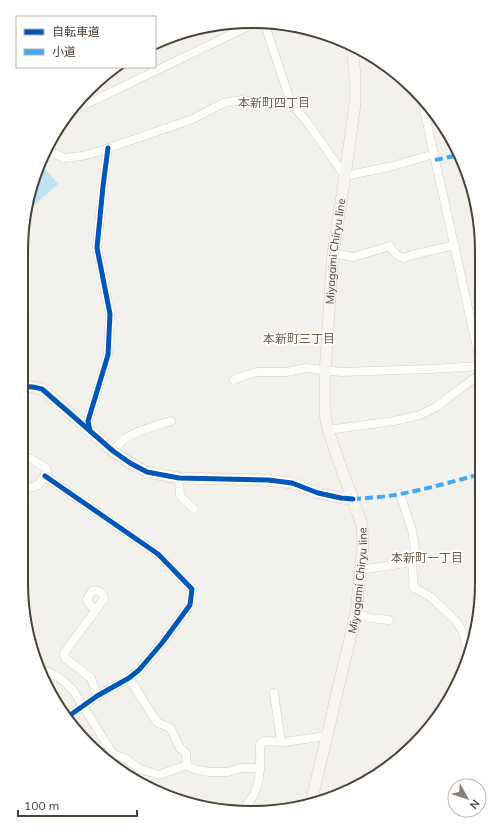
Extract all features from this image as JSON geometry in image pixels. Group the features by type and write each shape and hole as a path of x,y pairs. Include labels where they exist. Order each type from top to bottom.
{"main road":[{"name":"Miyagami Chiryu line","path":"316,796 326,736 356,613 363,545 362,525 328,430 325,414 333,253 346,176 355,104 355,74 353,52"},
{"path":"28,387 42,388 113,451 130,463 147,472 179,478 268,480 292,484 318,493 353,499"}],"street":[{"path":"79,108 245,28"},
{"path":"266,28 291,103 307,122 346,176 393,166 434,154"},
{"path":"52,151 64,158 82,156 100,151 193,119 223,103 242,100 279,105 291,103"},
{"path":"424,109 475,338"},
{"path":"90,430 88,421 108,355 110,314 97,248 108,148"},
{"path":"333,253 352,257 390,246 396,255 404,258 455,246"},
{"path":"234,380 257,372 286,372 306,368 341,372 475,366"},
{"path":"328,430 394,421 420,415 436,407 475,379"},
{"path":"113,451 128,436 171,421"},
{"path":"28,458 46,468 47,473 38,485 28,489"},
{"path":"45,476 158,554 192,589 190,605 162,643 139,670 129,678 97,696 71,714"},
{"path":"179,478 180,495 194,509"},
{"path":"400,494 412,530 415,549 412,562 414,588 431,597 456,621 462,630 466,643"},
{"path":"360,570 412,562"},
{"path":"96,610 64,656 91,678 97,696"},
{"path":"356,613 370,618 389,620"},
{"path":"46,670 66,682 73,690 113,754 140,768 159,775 187,765 194,769 210,772 228,772 241,768 260,768"},
{"path":"129,678 158,724 171,729 180,748 186,753 187,765"},
{"path":"274,693 281,742"},
{"path":"245,806 258,784 260,744 264,741 281,742 326,736"}],"water":[{"path":"44,168 58,184 33,206 40,180"}],"marked path":[{"path":"435,160 453,156"},
{"path":"353,499 400,494 475,476"}],"cycle path":[{"path":"90,431 88,421 108,355 110,314 97,248 108,148"},
{"path":"28,387 42,389 113,451 130,463 147,472 179,478 268,480 292,483 318,493 353,499"},
{"path":"45,476 158,554 192,589 190,605 162,643 139,670 129,678 97,696 71,714"}],"district":[{"name":"本新町四丁目","path":"274,103"},
{"name":"本新町三丁目","path":"299,339"},
{"name":"本新町一丁目","path":"427,558"}]}
